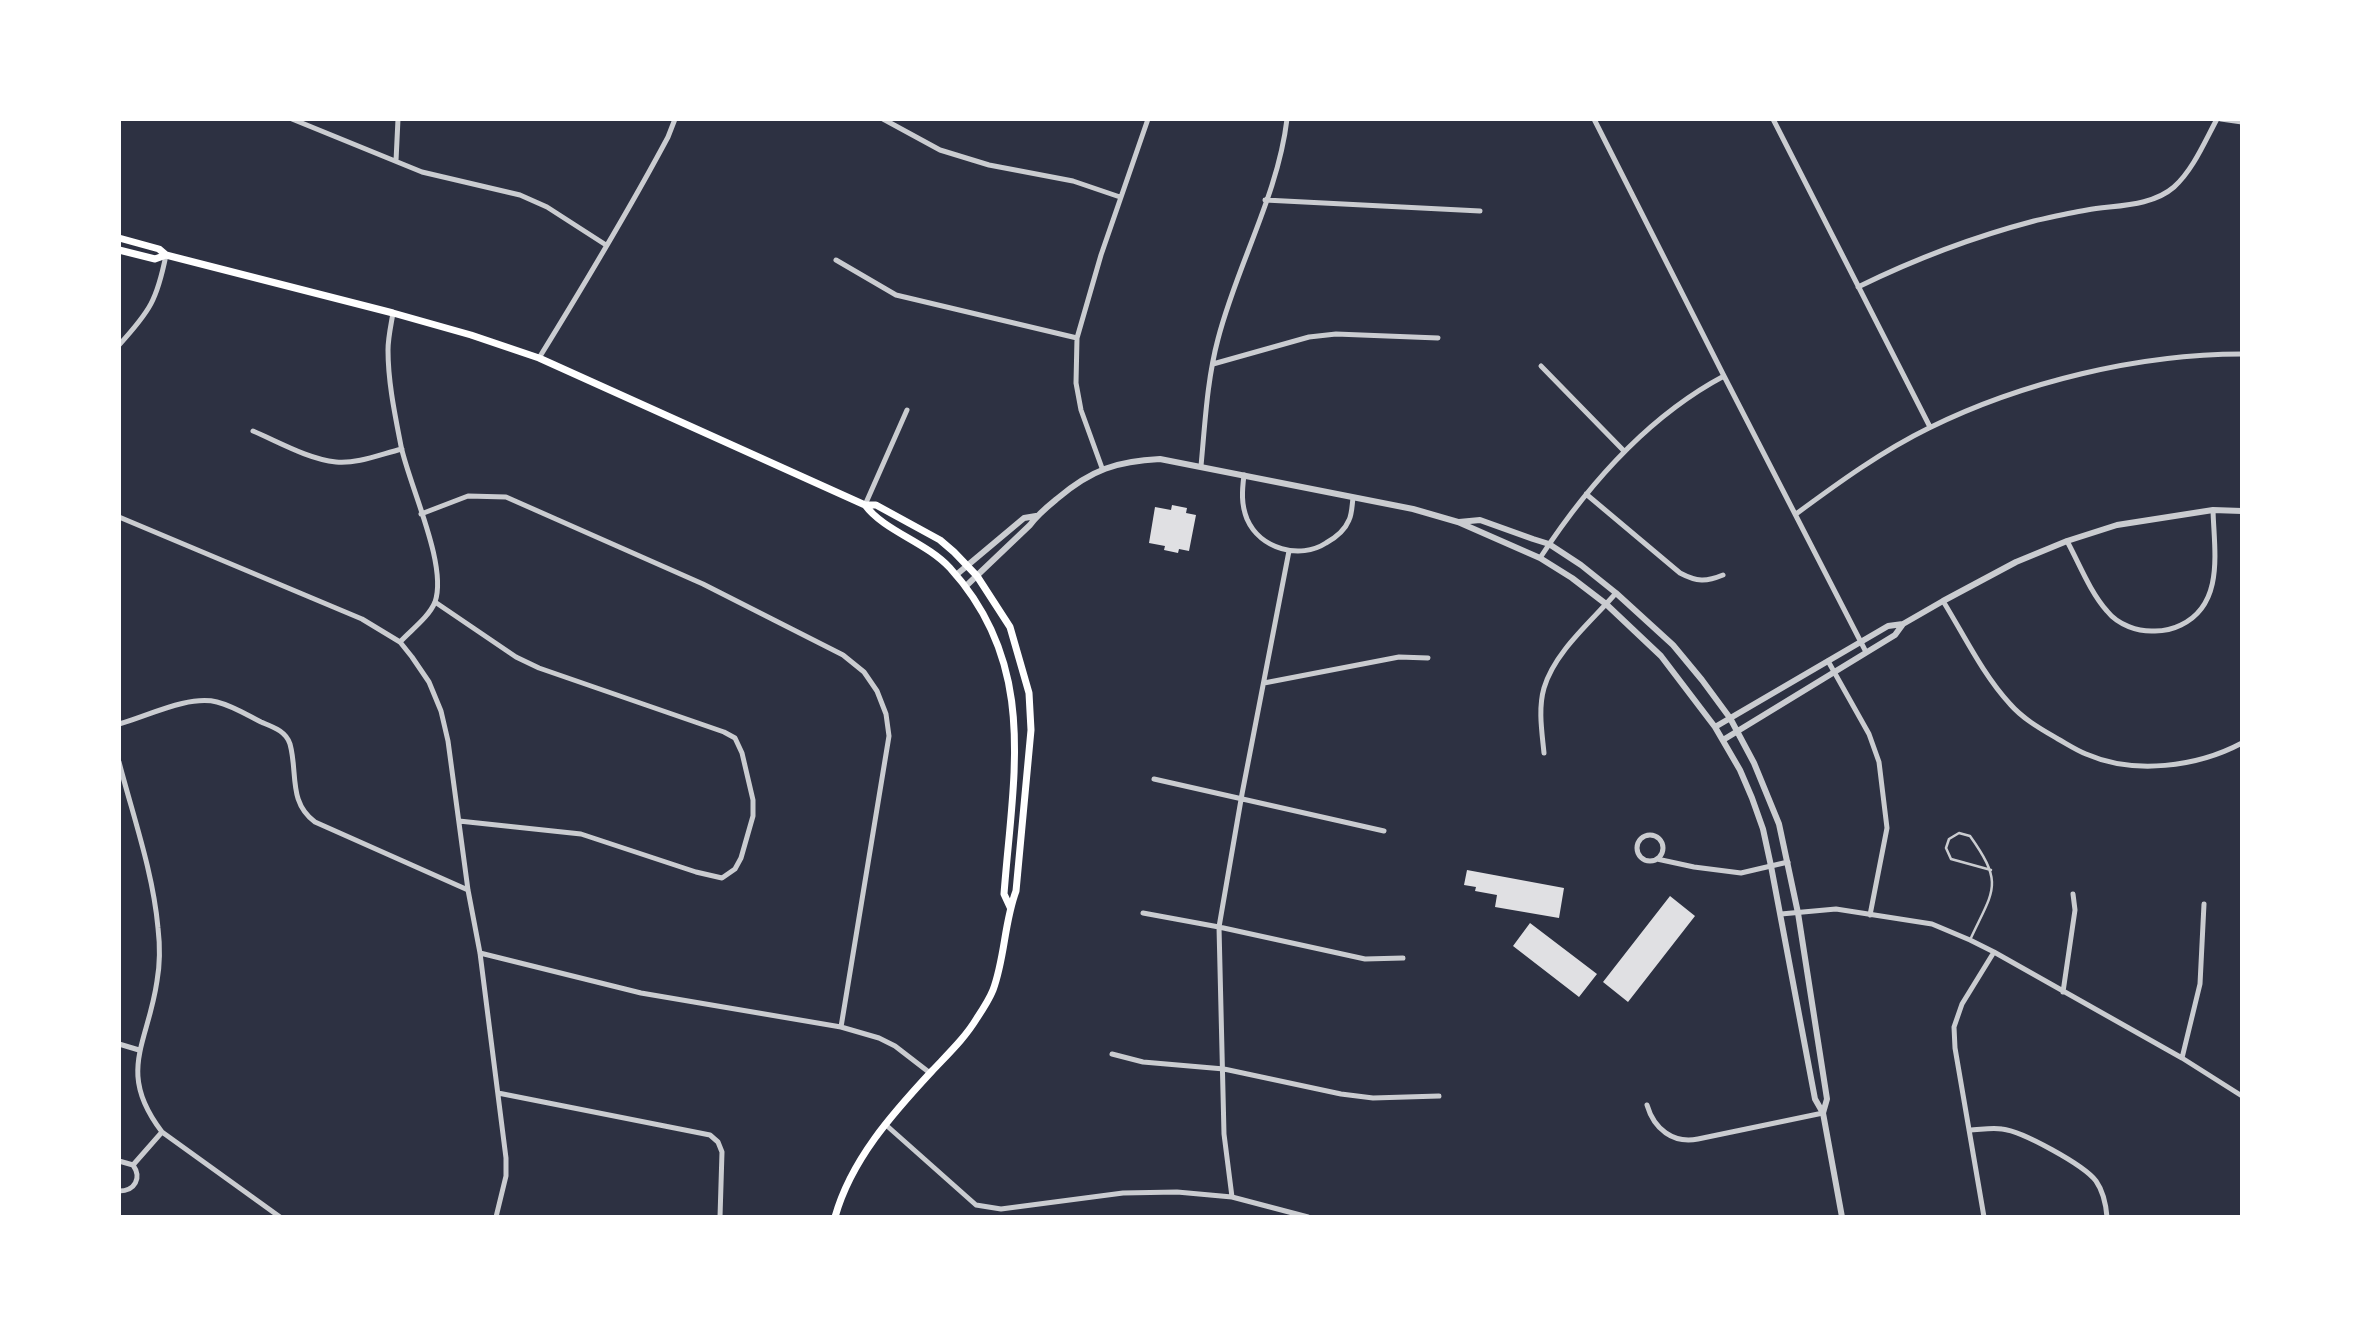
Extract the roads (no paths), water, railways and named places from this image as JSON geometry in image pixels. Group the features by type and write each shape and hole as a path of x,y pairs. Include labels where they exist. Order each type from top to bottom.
{"main road":[{"path":"119,238 159,249 166,255 393,313 539,358 865,505 876,505 940,540 977,576 1010,627 1029,693 1031,730 1016,891 1010,908 1000,965 992,992 975,1021 886,1125 855,1166 841,1193 835,1217"},
{"path":"119,250 155,259 166,255"},
{"path":"865,505 872,515 932,550 966,586 996,637 1011,684 1014,711 1013,775 1004,894 1010,908"}],"street":[{"path":"292,119 422,172 520,195 547,207 606,245"},
{"path":"396,161 398,119"},
{"path":"539,358 580,293 655,161 674,122 665,119"},
{"path":"883,119 940,150 989,164 1073,181 1120,197"},
{"path":"1102,468 1081,410 1075,361 1077,338 1120,197 1148,119"},
{"path":"1201,466 1206,408 1218,339 1279,158 1287,119"},
{"path":"1594,119 1866,652"},
{"path":"1773,119 1930,427"},
{"path":"1858,286 1925,257 1994,233 2087,210 2158,197 2174,187 2186,174 2219,119 2242,122"},
{"path":"1265,200 1480,211"},
{"path":"120,342 152,305 160,286 166,255"},
{"path":"836,260 896,295 1077,338"},
{"path":"393,313 388,349 402,449 422,513 438,586 435,602 400,642"},
{"path":"1213,364 1309,337 1336,334 1438,338"},
{"path":"1796,514 1886,451 1930,427 2010,395 2071,376 2145,361 2242,354"},
{"path":"1541,366 1625,451"},
{"path":"1540,558 1586,494 1625,451 1684,400 1724,376"},
{"path":"865,505 907,410"},
{"path":"253,431 316,457 336,462 358,461 402,449"},
{"path":"966,586 1030,525 1036,516 1073,485 1102,468 1130,460 1160,459 1413,509 1458,522 1540,558 1572,578 1606,604 1661,656 1715,727 1740,770 1752,798 1763,829 1771,866 1815,1100 1823,1113 1842,1217"},
{"path":"1244,475 1242,500 1248,522 1273,546 1289,551 1316,550 1337,536 1350,520 1353,498"},
{"path":"1586,494 1680,573 1695,581 1708,581 1723,575"},
{"path":"422,513 468,496 506,496 703,584 843,655 864,672 877,691 886,714 888,736 841,1027"},
{"path":"1715,727 1888,626 1903,624 2016,562 2067,541 2117,525 2213,510 2242,511"},
{"path":"2067,541 2107,612 2137,630 2156,632 2173,629 2189,621 2203,609 2211,593 2215,573 2213,510"},
{"path":"956,575 1024,518 1036,516"},
{"path":"119,517 362,620 400,642 429,682 441,710 448,741 498,1093 506,1176 497,1217"},
{"path":"1458,522 1480,520 1549,544 1581,565 1673,645 1730,718 1759,773 1779,824 1788,862 1827,1099 1823,1113"},
{"path":"1232,1197 1224,1134 1219,927 1289,551"},
{"path":"1544,753 1542,702 1550,673 1567,649 1616,593"},
{"path":"1942,601 1997,689 2011,706 2037,727 2087,755 2158,766 2195,762 2242,743"},
{"path":"435,602 516,657 539,668 735,738 743,753 753,800 753,816 741,858 735,869 722,878 696,873 580,834 459,821"},
{"path":"1723,740 1895,635 1903,624"},
{"path":"1264,683 1399,657 1428,658"},
{"path":"1828,661 1869,734 1879,762 1887,828 1870,915"},
{"path":"119,724 196,701 216,702 234,709 284,733 288,739 300,806 315,822 468,890"},
{"path":"119,762 159,930 157,981 139,1050 136,1073 141,1097 151,1117 163,1132 280,1217"},
{"path":"1154,779 1384,831"},
{"path":"1657,859 1662,853 1663,844 1658,837 1645,836 1637,846 1639,855 1645,860 1657,859 1741,873 1788,862"},
{"path":"2063,992 2075,909 2073,894"},
{"path":"2182,1058 2200,984 2204,904"},
{"path":"1781,914 1836,909 1932,924 1994,952 2182,1058 2242,1096"},
{"path":"1143,913 1365,959 1403,958"},
{"path":"1984,1217 1955,1048 1954,1027 1962,1004 1994,952"},
{"path":"480,953 641,993 841,1027 895,1046 930,1073"},
{"path":"119,1044 139,1050"},
{"path":"1112,1054 1143,1062 1224,1069 1341,1094 1373,1098 1439,1096"},
{"path":"498,1093 710,1135 718,1142 722,1152 720,1217"},
{"path":"1647,1105 1652,1119 1661,1130 1672,1137 1685,1140 1823,1113"},
{"path":"886,1125 976,1205 1001,1209 1123,1193 1177,1192 1232,1197 1308,1217"},
{"path":"1969,1130 2000,1128 2016,1132 2086,1170 2097,1183 2105,1202 2107,1217"},
{"path":"132,1165 163,1132"},
{"path":"119,1161 132,1165 137,1174 135,1184 127,1191 119,1191"}],"lane":[{"path":"1970,940 1993,888 1991,870 1970,836 1959,833 1949,839 1946,848 1951,859 1991,870"}]}
